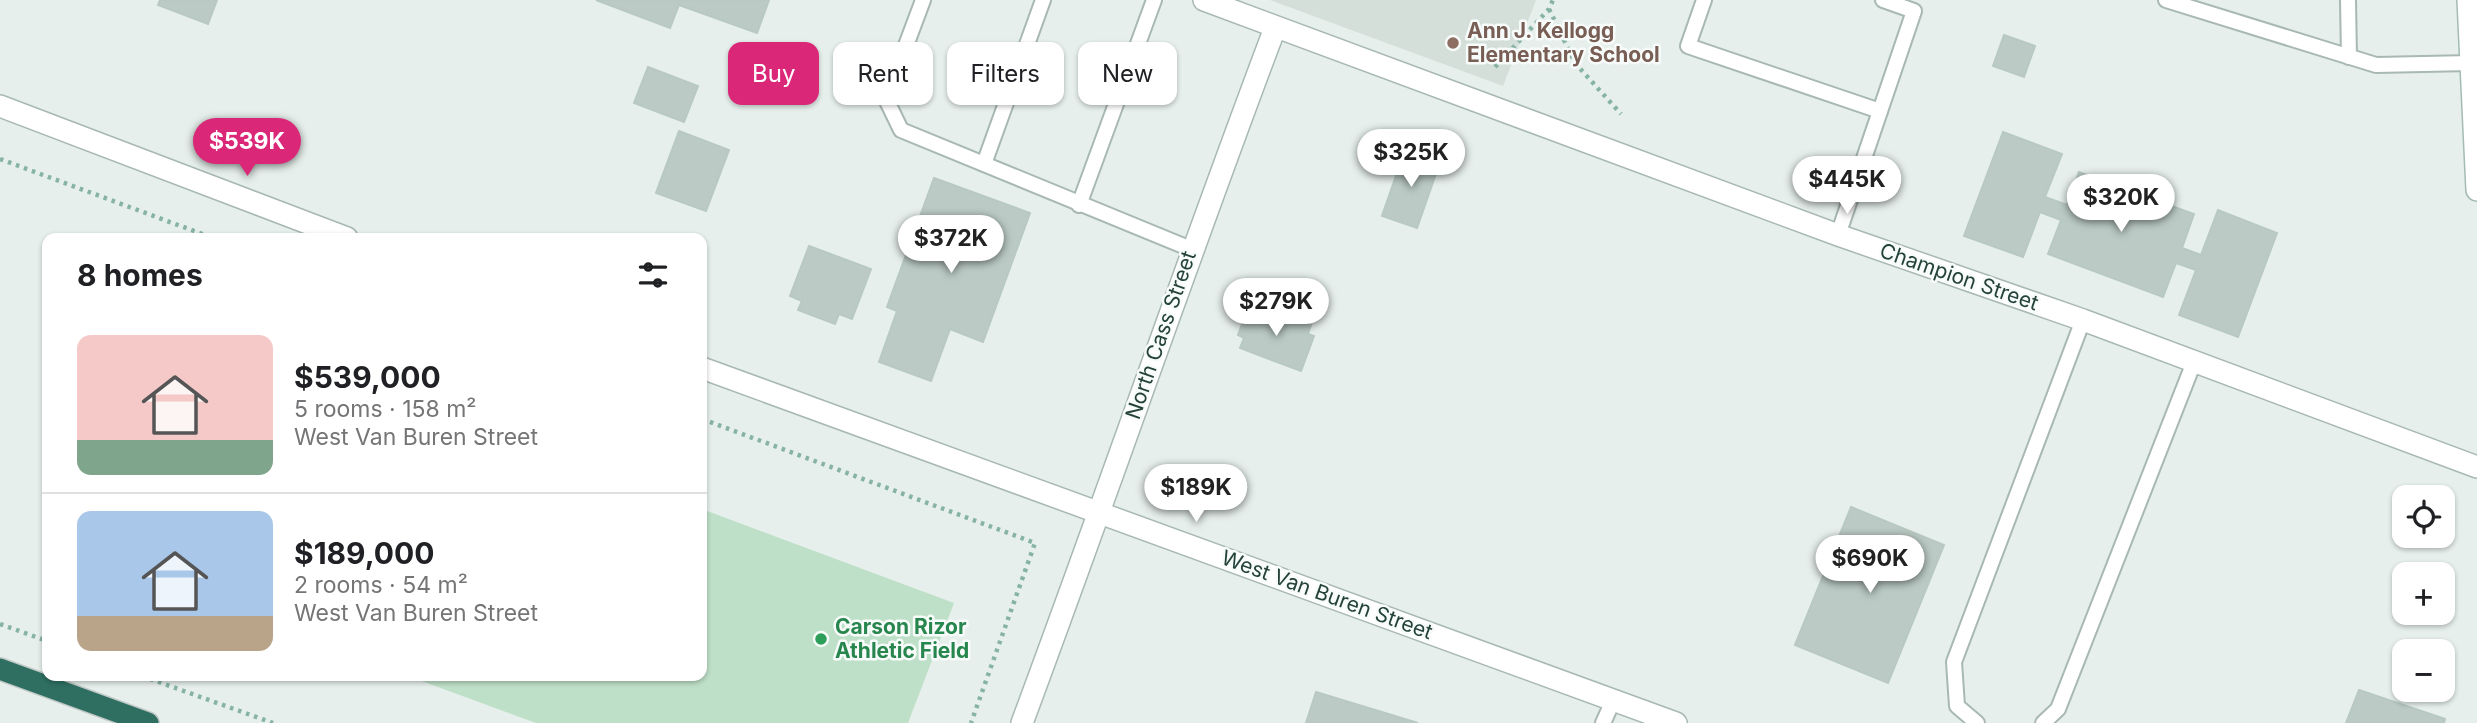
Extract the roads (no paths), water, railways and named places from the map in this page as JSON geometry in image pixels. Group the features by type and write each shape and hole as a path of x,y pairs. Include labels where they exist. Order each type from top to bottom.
{"highway":[{"path":"0,669 148,723"}],"street":[{"name":"Champion Street","path":"1204,0 1838,235 2083,320 2477,467"},
{"path":"2468,0 2477,190"},
{"name":"North Cass Street","path":"1022,723 1100,511 1191,249 1275,28"},
{"path":"0,106 333,233"},
{"name":"West Van Buren Street","path":"707,370 1676,723"}],"lane":[{"path":"923,0 886,99 901,130 1191,249"},
{"path":"984,164 1044,0"},
{"path":"1079,205 1154,0"},
{"path":"1704,0 1688,46 1880,111"},
{"path":"1838,235 1914,11 1883,0"},
{"path":"2166,0 2376,65 2471,63"},
{"path":"2348,0 2349,58"},
{"path":"1977,723 1956,706 1954,662 2083,320"},
{"path":"2043,723 2058,709 2194,362"},
{"path":"1603,723 1613,701"}],"place":[{"name":"Ann J. Kellogg Elementary School","path":"1453,43"},
{"name":"Carson Rizor Athletic Field","path":"821,639"}]}
